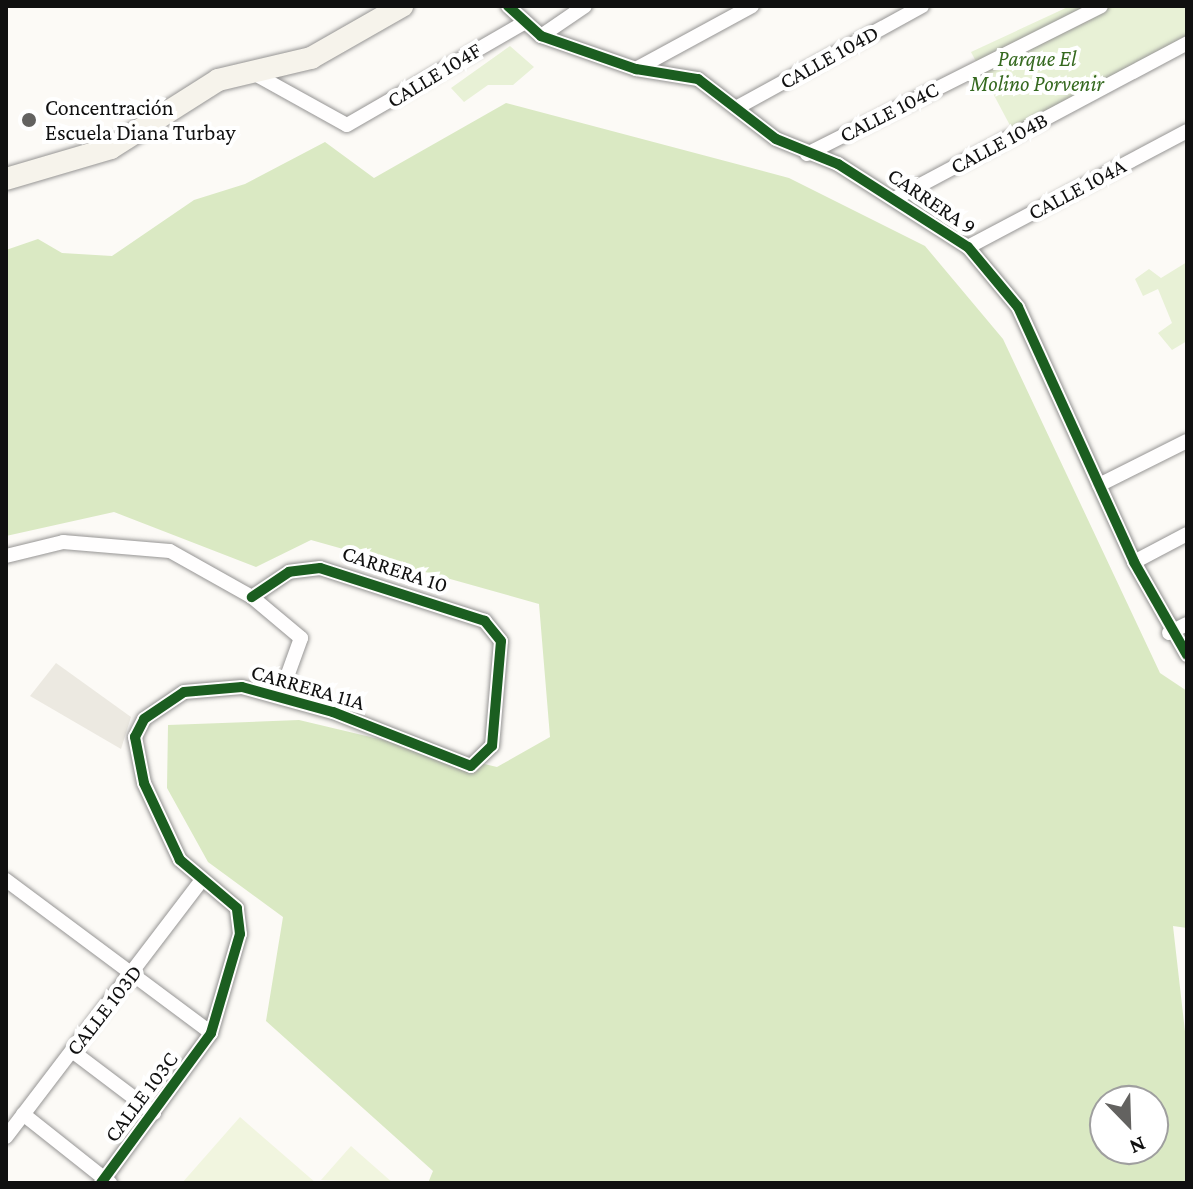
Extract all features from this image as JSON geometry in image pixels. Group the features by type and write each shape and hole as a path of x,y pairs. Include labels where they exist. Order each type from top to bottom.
{"main road":[{"path":"6,179 111,148 218,80 311,58 402,6"}],"street":[{"name":"CARRERA 9","path":"508,6 522,24 541,36 636,69 698,79 807,154 896,198 968,247 1018,307 1134,562 1169,633 1187,655"},
{"path":"541,36 585,6"},
{"path":"636,69 752,6"},
{"name":"CALLE 104D","path":"736,108 922,6"},
{"name":"CALLE 104C","path":"807,154 1101,6"},
{"name":"CALLE 104F","path":"253,73 347,125 522,24"},
{"name":"CALLE 104B","path":"896,198 1187,43"},
{"name":"CALLE 104A","path":"968,247 1187,131"},
{"path":"1099,485 1187,441"},
{"path":"1134,562 1187,534"},
{"path":"6,556 63,542 170,551 252,597 301,638 280,696"},
{"name":"CARRERA 10","path":"252,597 289,572 320,568 485,621 501,641 492,746"},
{"path":"1169,633 1187,624"},
{"name":"CARRERA 11A","path":"200,882 180,860 149,793 135,737 162,702 184,692 242,687 280,696 471,766 492,746"},
{"path":"6,880 211,1033"},
{"name":"CALLE 103D","path":"6,1137 134,973 200,882"},
{"name":"CALLE 103C","path":"105,1181 211,1033 237,954 240,919 226,896 200,882"},
{"path":"72,1051 154,1113"},
{"path":"23,1114 105,1181"}],"green space":[{"name":"Parque El Molino Porvenir","path":"1070,6 1187,6 1187,42 1014,133 971,52"},
{"path":"510,46 534,67 513,85 488,85 464,102 451,88"},
{"path":"506,103 789,178 925,246 1003,339 1160,673 1187,691 1187,928 1173,926 1187,1049 1187,1183 428,1183 433,1171 266,1021 283,917 208,862 167,788 168,725 299,720 497,767 550,737 539,604 311,540 256,567 114,512 6,536 6,250 38,239 62,253 112,256 194,200 245,184 325,142 374,178"},
{"path":"1187,262 1187,341 1172,350 1158,333 1172,323 1158,289 1143,296 1135,279 1149,269 1161,278"},
{"path":"240,1117 316,1183 182,1183"},
{"path":"351,1146 393,1183 321,1180"}],"shaded area":[{"path":"56,663 131,717 121,749 30,696"}],"cycle path":[{"path":"508,6 541,36 636,69 698,79 776,139 838,164 968,247 1018,307 1134,562 1187,655"},
{"path":"101,1183 211,1033 240,934 237,908 180,860 144,783 135,737 144,719 184,692 242,687 333,712 471,766 492,746 501,641 485,621 320,568 289,572 252,597"}],"place":[{"name":"Concentración Escuela Diana Turbay","path":"29,120"}]}
